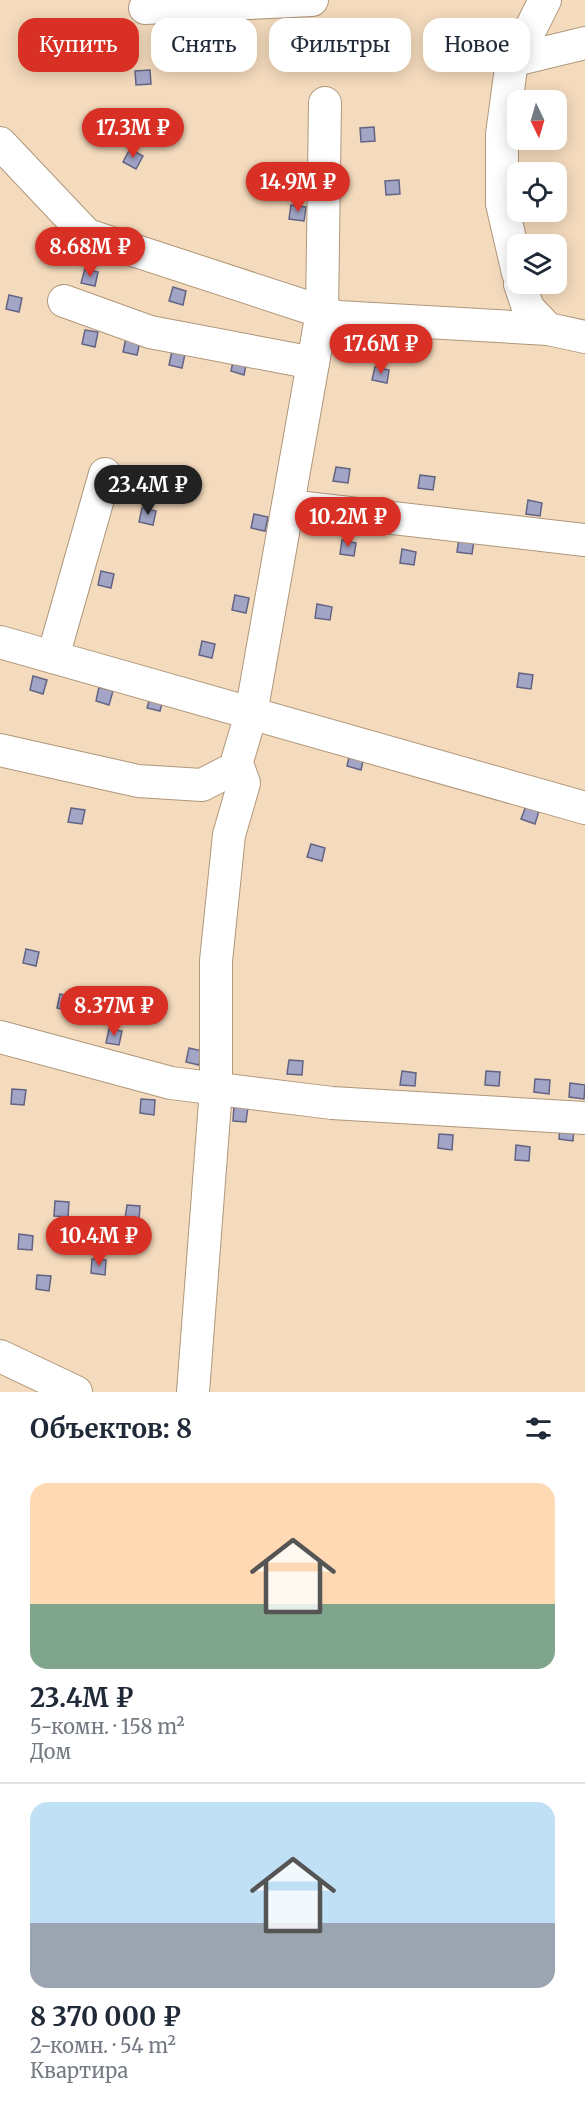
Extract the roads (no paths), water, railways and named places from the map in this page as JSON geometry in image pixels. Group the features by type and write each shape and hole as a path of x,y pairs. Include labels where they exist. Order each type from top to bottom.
{"street":[{"path":"145,8 312,0"},
{"path":"530,31 546,0"},
{"path":"530,56 585,43"},
{"path":"509,234 502,204 502,134 510,72"},
{"path":"0,750 138,781 202,785 235,768 251,714 322,312 325,103"},
{"path":"0,143 87,235 338,317 548,329 585,337"},
{"path":"523,294 528,308 548,329"},
{"path":"64,301 150,332 313,363"},
{"path":"53,657 105,474"},
{"path":"288,506 585,540"},
{"path":"0,642 585,808"},
{"path":"193,1392 216,1089 216,961 229,835 244,783 237,764"},
{"path":"0,1037 171,1083 332,1103 585,1118"},
{"path":"0,1356 76,1392"}]}
